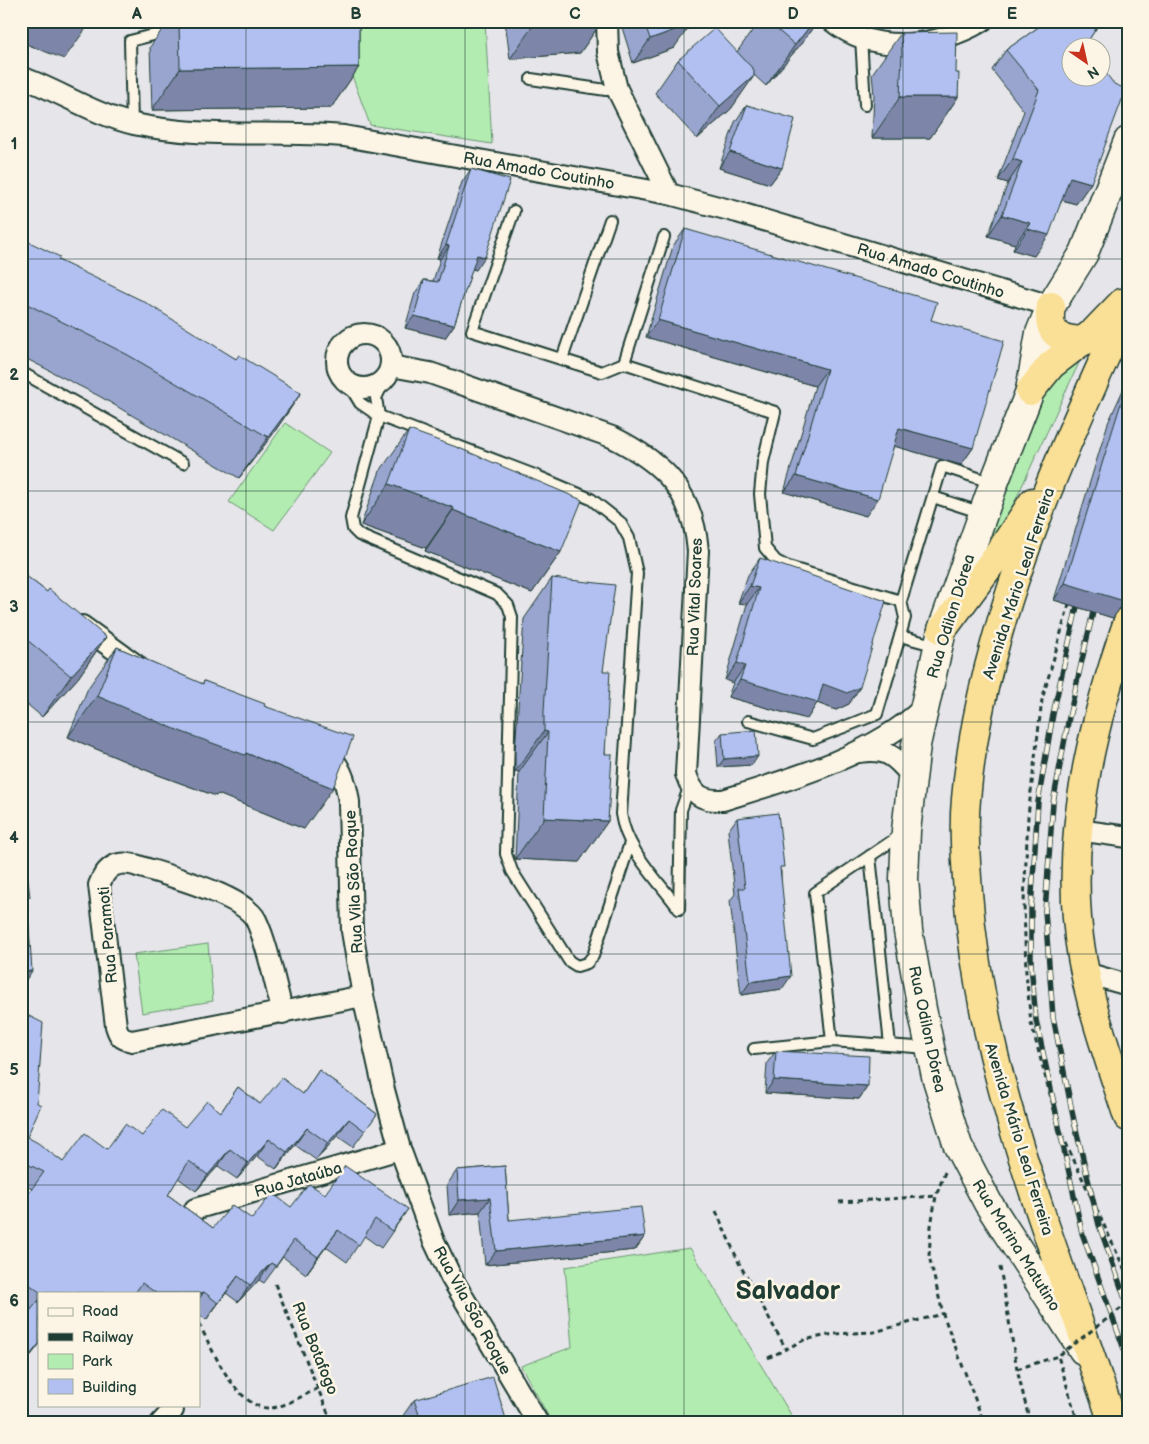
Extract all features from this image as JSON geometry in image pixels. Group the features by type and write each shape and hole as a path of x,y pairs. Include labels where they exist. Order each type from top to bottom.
{"highway":[{"path":"1030,391 1051,365 1084,341 1128,296"},
{"path":"1051,306 1050,321 1056,334 1062,339 1084,341"},
{"name":"Avenida Mário Leal Ferreira","path":"1113,1423 1026,1168 990,1045 977,978 966,859 966,802 973,746 984,688 1007,606 1058,463 1128,306"},
{"path":"940,638 1002,549 1058,463"},
{"path":"1127,1114 1098,1023 1086,973 1077,920 1075,879 1078,830 1088,763 1101,708 1128,621"}],"street":[{"path":"607,21 608,52 617,89 669,194"},
{"path":"832,21 861,37 884,43 911,45 938,39 982,21"},
{"name":"Rua Amado Coutinho","path":"21,77 132,124 176,131 300,133 344,136 669,194 737,212 1051,306"},
{"name":"Rua Odilon Dórea","path":"947,1116 930,1048 908,931 904,879 906,831 912,775 923,708 940,638 994,483 1030,391 1040,333 1051,306 1084,253 1128,141"},
{"path":"365,334 382,340 391,356 389,370 373,386 354,386 340,373 338,355 341,347 356,335 365,334"},
{"name":"Rua Vital Soares","path":"389,370 430,373 612,436 638,450 659,465 675,484 688,503 696,527 698,551 686,767 690,786"},
{"path":"65,613 131,662 156,674"},
{"path":"857,753 895,732 923,708"},
{"name":"Rua Vila São Roque","path":"304,737 313,741 330,755 341,770 346,783 349,802 352,931 363,996 384,1090 400,1149 433,1239 451,1276 538,1423"},
{"path":"690,786 697,794 709,801 723,800 857,753 873,750 886,752 899,761 912,775"},
{"path":"1078,830 1128,836"},
{"name":"Rua Paramoti","path":"283,1013 256,919 245,906 230,898 123,862 111,866 103,874 99,885 116,1026 119,1036 132,1041 283,1013 363,996"},
{"path":"1086,973 1128,985"},
{"name":"Rua Marina Matutino","path":"947,1116 958,1146 988,1203 1096,1370"},
{"name":"Rua Jataúba","path":"195,1210 400,1149"}],"lane":[{"path":"132,124 130,41 186,26"},
{"path":"861,37 865,105"},
{"path":"531,79 606,90 617,89"},
{"path":"514,211 472,331 602,372 624,363 775,412 763,462 760,494 765,548 776,561 788,567 901,601"},
{"path":"562,359 610,220"},
{"path":"624,363 664,237"},
{"path":"389,370 376,398 379,416 351,518 353,529 358,535 497,594 508,604 512,618 506,854 512,871 569,961 577,966 587,964 593,956 630,843"},
{"path":"21,372 183,463"},
{"path":"346,380 360,404 379,416 538,476 591,499 620,522 629,538 637,573 621,814 623,829 630,843 679,909 681,810 690,786"},
{"path":"748,721 813,739 877,714 905,618 901,601 942,466 994,483"},
{"path":"933,497 984,513"},
{"path":"900,636 940,638"},
{"path":"832,1041 815,893 906,831"},
{"path":"870,856 890,1045"},
{"path":"754,1049 832,1041 930,1048"}],"path":[{"path":"1069,604 1042,700 1028,816 1024,903 1026,973 1031,1023 1059,1128 1128,1277"},
{"path":"839,1202 936,1196 929,1256 943,1314 984,1423"},
{"path":"716,1210 739,1264 786,1349"},
{"path":"998,1261 1017,1369 1030,1423"},
{"name":"Rua Botafogo","path":"275,1284 332,1423"},
{"path":"1017,1369 1058,1356 1128,1303"},
{"path":"768,1358 804,1340 834,1334 874,1332 943,1314"},
{"path":"200,1326 232,1385 247,1399 262,1406 273,1408 319,1388"},
{"path":"1058,1356 1078,1423"}],"green space":[{"path":"332,21 485,21 492,144 370,125"},
{"path":"1084,352 997,540 978,557 1048,378"},
{"path":"285,423 330,453 274,530 229,502"},
{"path":"208,944 213,1001 142,1013 134,954"},
{"path":"690,1248 796,1423 552,1423 521,1366 572,1347 565,1267"}],"building":[{"path":"74,21 89,21 87,27"},
{"path":"179,21 359,21 359,67 180,69"},
{"path":"644,21 690,21 691,24 650,39"},
{"path":"767,21 814,21 795,45"},
{"path":"1047,21 1101,21 1090,38 1062,38 1062,88 1112,88 1112,81 1126,89 1091,183 1070,177 1049,235 1028,229 1030,223 1002,215 1022,162 1013,159 1039,90 1006,50"},
{"path":"715,28 754,70 754,76 720,106 678,60"},
{"path":"957,32 956,73 959,73 958,97 900,97 901,33"},
{"path":"747,105 795,119 782,168 730,152"},
{"path":"471,169 510,180 485,257 477,255 454,325 414,316 424,280 438,282 449,246 446,245"},
{"path":"685,229 937,302 931,320 1004,341 973,448 899,428 878,499 796,476 827,369 658,320"},
{"path":"21,238 60,257 58,260 143,301 236,359 239,355 301,393 268,437 128,355 21,301"},
{"path":"1128,388 1128,596 1124,601 1065,583 1120,406"},
{"path":"409,430 459,448 582,500 561,552 453,510 454,508 389,484"},
{"path":"760,558 886,601 860,687 847,693 823,684 818,702 740,680 745,666 737,663 759,588 750,586"},
{"path":"21,572 47,592 49,589 106,637 71,676 21,635"},
{"path":"552,578 615,585 603,671 610,671 605,754 612,754 608,821 544,818 548,732 544,731 544,711"},
{"path":"117,647 203,684 204,681 265,704 264,706 353,737 333,788 246,753 245,755 182,732 97,696"},
{"path":"756,730 758,756 724,759 722,733"},
{"path":"778,813 784,867 780,867 791,976 750,982 739,888 745,888 737,818"},
{"path":"24,847 30,897 27,898 32,971 21,972 21,848"},
{"path":"21,1012 43,1023 37,1103 41,1105 27,1137 63,1162 85,1133 107,1149 125,1124 142,1136 162,1110 185,1127 207,1101 221,1112 238,1087 260,1104 282,1078 303,1094 319,1070 377,1114 365,1131 349,1119 328,1143 307,1128 287,1152 269,1139 248,1163 230,1149 208,1175 189,1161 168,1195 213,1228 232,1205 252,1219 272,1193 291,1207 309,1184 325,1194 345,1166 408,1209 392,1231 375,1219 359,1245 338,1230 318,1257 294,1240 276,1266 271,1263 250,1285 238,1276 218,1303 204,1292 200,1294 200,1292 155,1292 142,1283 136,1292 40,1292 21,1278 21,1204 44,1172 21,1161"},
{"path":"776,1051 869,1056 868,1086 774,1080"},
{"path":"505,1166 509,1220 641,1207 645,1236 496,1251 490,1198 459,1200 457,1170"},
{"path":"38,1301 38,1345 21,1366 21,1322"},
{"path":"493,1377 506,1419 493,1423 422,1423 414,1400"}],"railway":[{"path":"1080,593 1053,714 1038,802 1031,909 1031,964 1036,1020 1082,1233 1128,1360"},
{"path":"1096,599 1069,717 1053,803 1045,911 1053,1017 1074,1121 1099,1225 1128,1307"}],"district":[{"name":"Salvador","path":"788,1290"}]}
